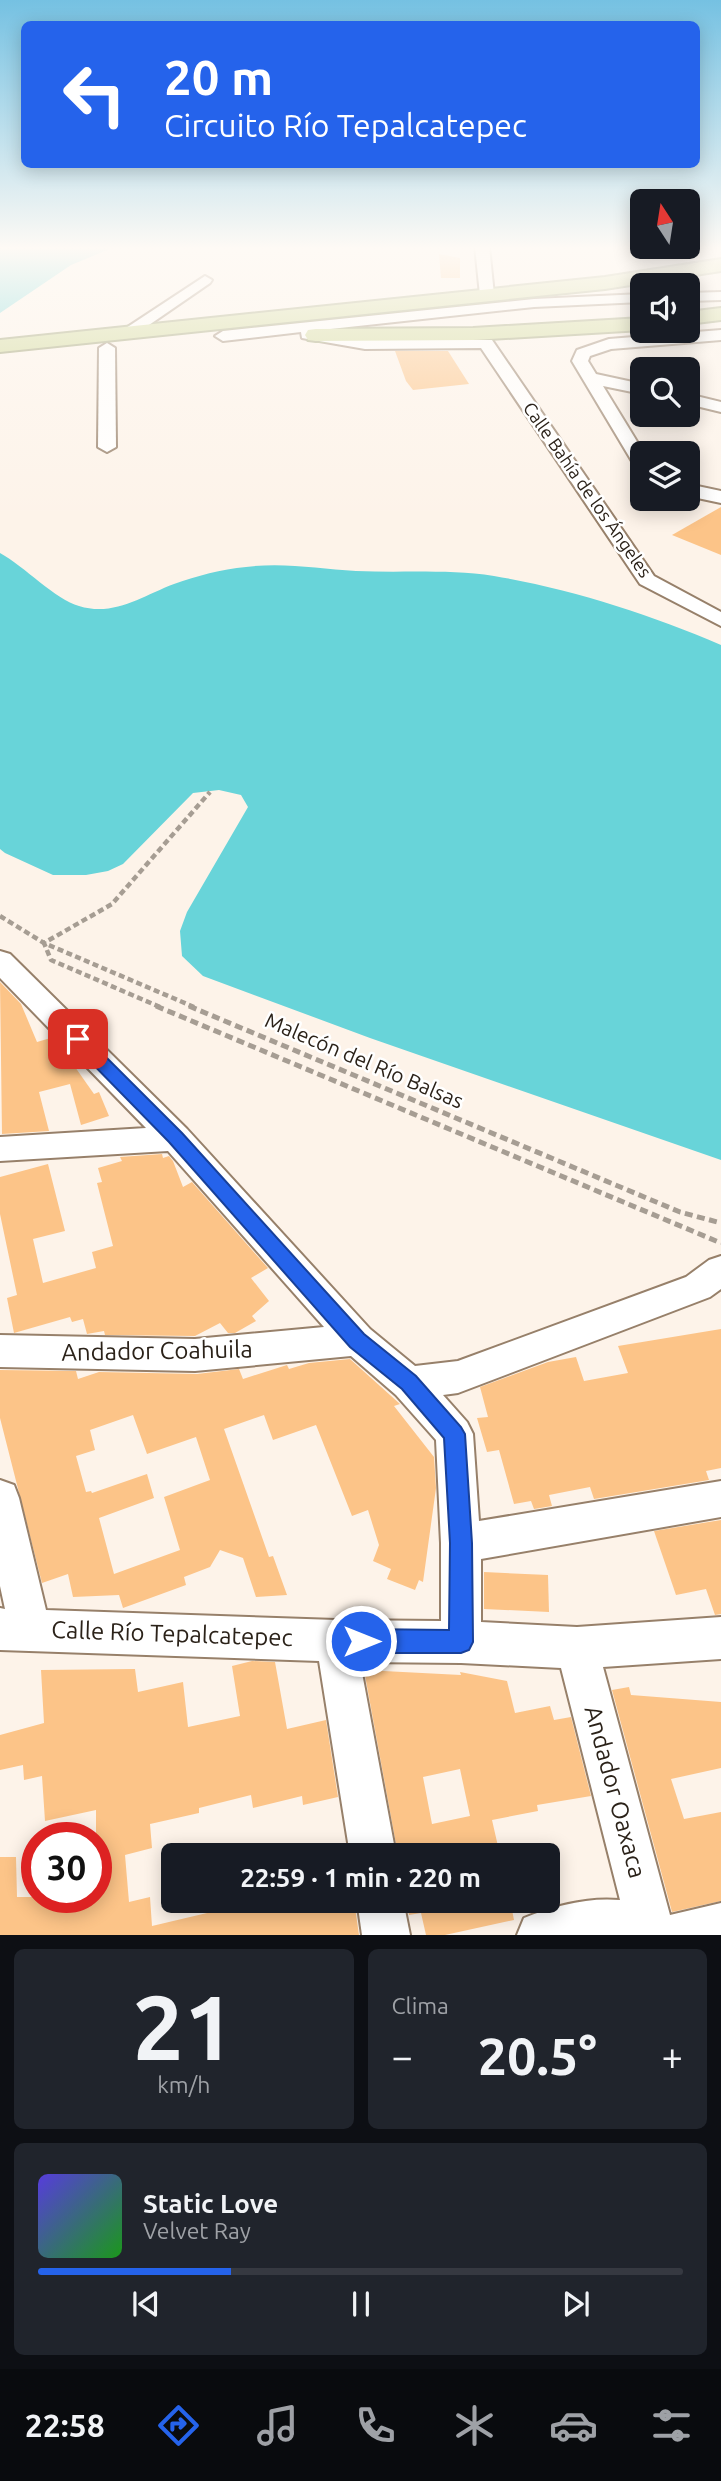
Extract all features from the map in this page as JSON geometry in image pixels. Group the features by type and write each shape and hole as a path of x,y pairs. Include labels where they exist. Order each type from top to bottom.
{"highway":[{"path":"0,360 43,348 109,336"},
{"path":"0,346 107,348 220,336"}],"street":[{"name":"Calle Bahía de los Ángeles","path":"315,336 365,344 486,343 647,580 721,620"},
{"path":"630,444 580,361 583,353 609,344 705,336"},
{"path":"107,348 107,447"},
{"path":"590,378 630,386"},
{"path":"700,402 721,407"},
{"path":"700,493 721,497"},
{"path":"0,961 176,1138 357,1340 409,1383 454,1434 461,1543 461,1642"},
{"path":"0,1149 176,1138"},
{"path":"409,1383 458,1377 698,1287 721,1270"},
{"name":"Andador Coahuila","path":"1,1349 195,1355 357,1340"},
{"path":"0,1498 15,1629"},
{"path":"461,1543 721,1499"},
{"name":"Calle Río Tepalcatepec","path":"15,1629 577,1648 721,1638"},
{"path":"336,1640 371,1843"},
{"name":"Andador Oaxaca","path":"577,1648 650,1935"},
{"path":"382,1913 386,1935"},
{"path":"541,1935 614,1920 650,1935"},
{"path":"679,1935 721,1926"}],"path":[{"path":"211,792 112,904 44,943 51,960 277,1058 721,1243"},
{"name":"Malecón del Río Balsas","path":"0,916 44,943 680,1212 721,1223"}],"water":[{"path":"0,553 60,597 70,603 92,609 128,604 191,578 246,567 288,566 356,571 460,573 523,581 581,595 666,623 721,645 721,1160 370,1038 203,976 182,956 180,931 187,912 248,807 241,795 219,790 193,793 123,864 108,871 86,875 53,875 0,849"}],"building":[{"path":"395,351 448,351 469,384 413,390 406,381"},
{"path":"721,507 721,555 672,535"},
{"path":"0,982 21,1004 37,1042 54,1037 94,1094 99,1092 109,1116 81,1125 70,1084 39,1092 49,1131 2,1134"},
{"path":"162,1154 163,1158 169,1156 173,1161 183,1187 192,1182 268,1268 251,1278 269,1301 252,1316 256,1321 235,1333 228,1333 220,1323 195,1336 105,1335 104,1331 87,1334 83,1319 72,1322 70,1317 14,1333 7,1298 17,1295 0,1214 0,1177 48,1164 65,1231 33,1239 43,1283 96,1268 92,1252 113,1246 97,1183 102,1182 98,1168 122,1161 120,1157"},
{"path":"721,1329 721,1468 706,1471 709,1480 594,1499 590,1487 549,1495 552,1506 534,1509 531,1501 514,1504 499,1450 487,1452 477,1418 488,1417 480,1387 548,1362 576,1357 584,1381 628,1373 618,1346"},
{"path":"350,1359 400,1404 394,1406 434,1457 436,1488 423,1582 419,1580 415,1590 387,1579 391,1569 373,1561 379,1545 368,1510 352,1516 316,1425 273,1440 264,1415 224,1429 269,1557 273,1556 287,1595 256,1597 243,1558 220,1550 210,1567 184,1577 186,1585 123,1608 119,1595 73,1597 68,1574 42,1583 0,1418 0,1370 76,1371 78,1379 99,1372 197,1374 239,1369 243,1379 287,1365 289,1369 309,1363","holes":["133,1415 147,1454 196,1437 210,1480 164,1497 180,1550 114,1574 99,1518 154,1498 147,1474 92,1493 86,1492 76,1456 95,1450 90,1430"]},
{"path":"721,1520 721,1614 715,1615 706,1589 676,1595 654,1531"},
{"path":"484,1572 548,1575 549,1612 484,1609"},
{"path":"252,1661 275,1662 287,1729 326,1720 338,1797 303,1805 302,1796 253,1808 251,1795 199,1808 199,1813 150,1824 152,1848 125,1855 129,1902 150,1897 152,1926 207,1913 356,1913 359,1935 0,1935 0,1857 16,1857 17,1897 21,1897 21,1913 112,1913 112,1822 96,1822 96,1810 45,1821 42,1776 24,1780 23,1765 0,1770 0,1735 44,1723 41,1670 135,1669 138,1692 183,1682 188,1727 240,1716 232,1666"},
{"path":"364,1670 461,1675 460,1672 507,1681 515,1713 550,1706 554,1720 571,1717 591,1796 537,1805 538,1811 492,1820 497,1843 396,1843","holes":["460,1769 470,1816 432,1824 423,1777"]},
{"path":"629,1687 631,1695 721,1702 721,1768 671,1779 684,1819 721,1812 721,1901 672,1912 612,1690"},
{"path":"421,1913 513,1913 514,1920 445,1935 426,1935"}],"route":[{"path":"78,1039 176,1138 357,1340 409,1383 454,1434 461,1543 461,1642 361,1641"}]}
